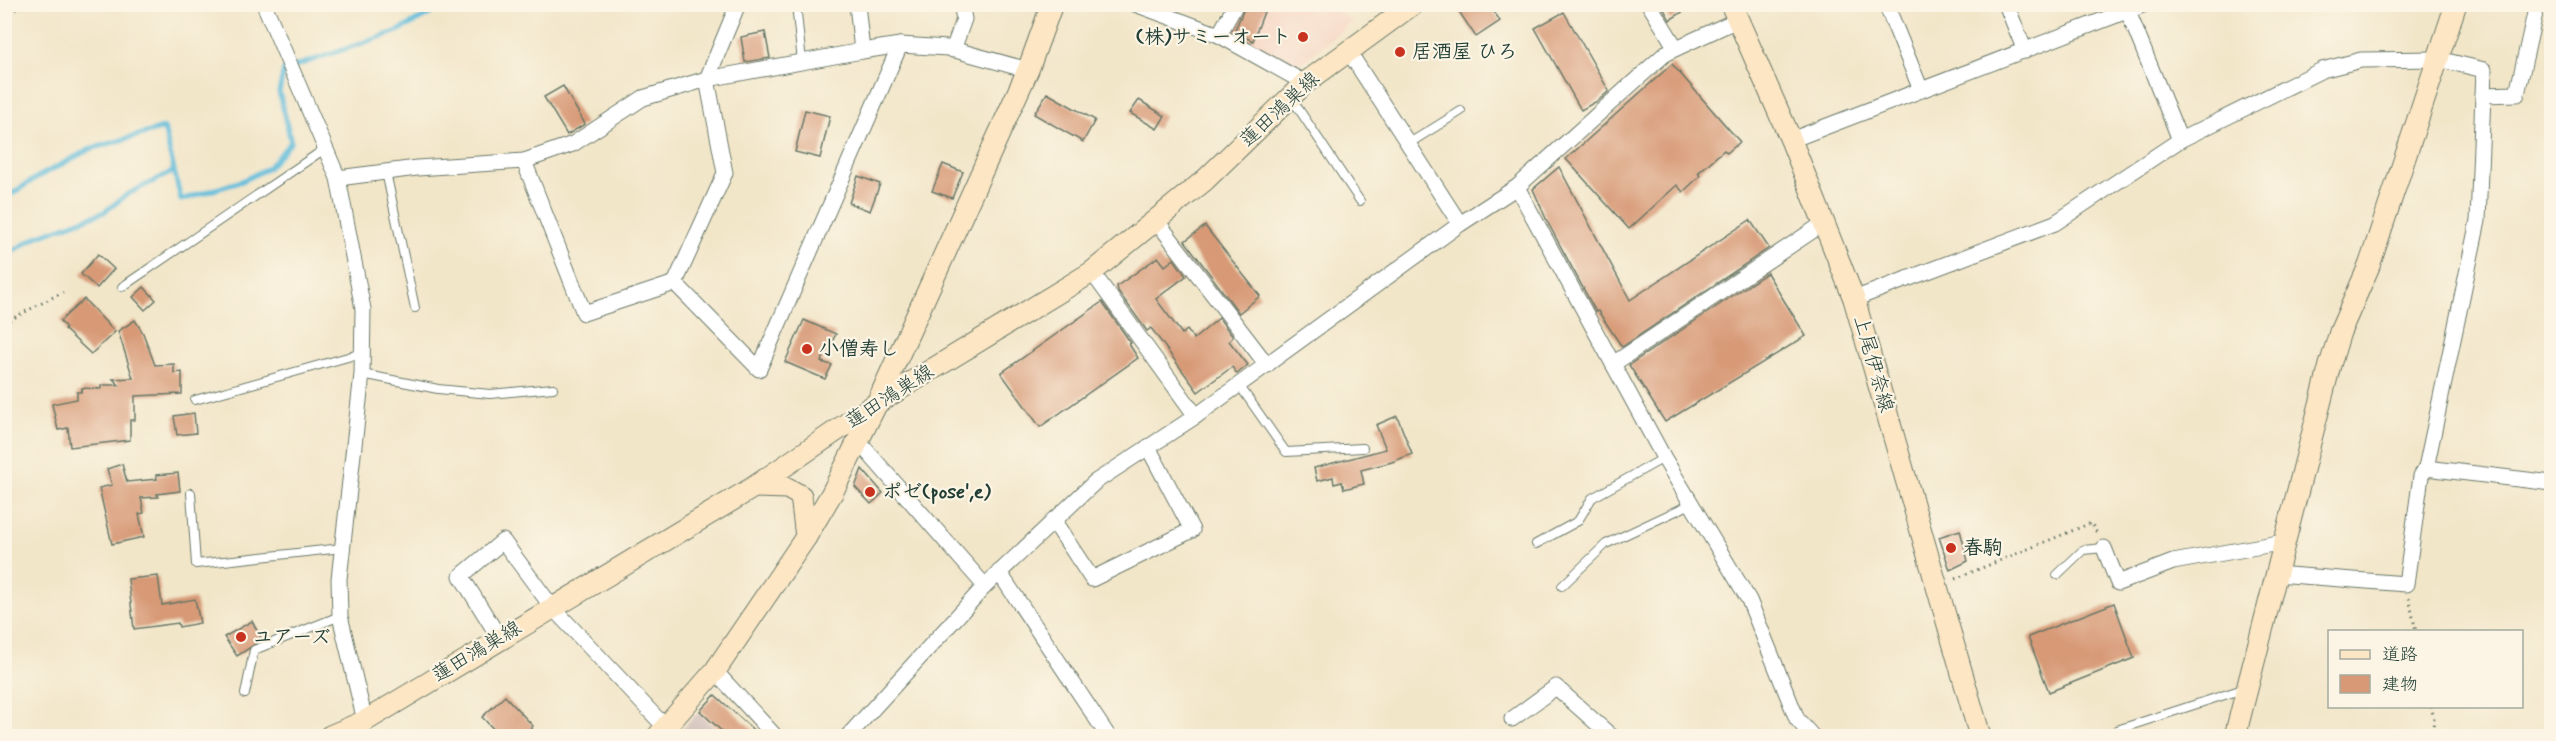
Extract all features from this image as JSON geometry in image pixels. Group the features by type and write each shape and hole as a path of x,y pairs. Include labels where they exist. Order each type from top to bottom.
{"street":[{"path":"264,4 338,178 363,309 362,374 339,579 340,616 365,721"},
{"path":"524,161 584,313 675,283 724,172 707,79 738,4"},
{"path":"857,4 862,51"},
{"path":"953,50 964,19 961,4"},
{"path":"500,639 461,576 504,540 552,607 662,732 715,671 806,537 858,441 1028,70 1052,4"},
{"path":"1135,4 1219,35 1298,90"},
{"path":"1219,35 1236,4"},
{"name":"蓮田鴻巣線","path":"330,736 365,721 754,487 877,403 1092,272 1205,180 1298,90 1413,4"},
{"path":"1649,4 1676,48"},
{"path":"1886,4 1921,90"},
{"path":"2006,4 2025,51"},
{"path":"1791,140 2025,51 2127,8 2145,4"},
{"path":"2235,736 2340,332 2369,266 2456,4"},
{"path":"2483,94 2517,94 2537,4"},
{"path":"2127,8 2180,140"},
{"path":"848,736 999,572 1095,482 1196,416 1460,224 1516,187 1666,53 1734,12"},
{"name":"上尾伊奈線","path":"1734,12 1791,140 1854,298 1980,736"},
{"path":"338,178 524,161 573,144 643,98 707,79 900,45 953,50 1028,70"},
{"path":"675,283 759,369 900,45"},
{"path":"1349,52 1460,224"},
{"path":"1854,298 2055,223 2180,140 2322,70 2361,60 2438,59 2484,70 2478,221 2426,468 2421,476 2406,584 2276,573"},
{"path":"1516,187 1664,458 1749,600 1797,719 1812,736"},
{"path":"1156,220 1267,365"},
{"path":"1612,364 1824,223"},
{"path":"1092,272 1196,416"},
{"path":"858,441 986,586"},
{"path":"1053,520 1092,579 1192,530 1148,447"},
{"path":"2426,468 2552,483"},
{"path":"754,487 787,488 801,496 806,537"},
{"path":"2104,548 2118,583 2173,562 2284,542"},
{"path":"999,572 1108,736"},
{"path":"715,671 775,736"},
{"path":"1512,719 1556,687 1611,736"}],"lane":[{"path":"796,4 802,62"},
{"path":"1298,90 1360,201"},
{"path":"1408,144 1461,111"},
{"path":"122,287 326,148"},
{"path":"386,172 415,308"},
{"path":"195,400 362,353"},
{"path":"362,374 438,389 490,394 553,388"},
{"path":"1239,385 1286,452 1363,448"},
{"path":"1536,544 1578,521 1592,498 1664,458"},
{"path":"192,493 196,564 342,548"},
{"path":"1562,586 1606,544 1691,504"},
{"path":"2057,575 2083,550 2104,548"},
{"path":"245,694 254,650 340,616"},
{"path":"2117,730 2247,687"}],"path":[{"path":"4,14 28,4"},
{"path":"4,323 63,292"},
{"path":"1938,585 2091,523 2104,548"},
{"path":"2406,584 2416,630"},
{"path":"2431,708 2434,719 2432,736"}],"shaded area":[{"path":"1245,5 1326,5 1353,21 1294,69 1233,37 1231,29"},
{"path":"698,713 725,736 675,736"}],"building":[{"path":"1246,4 1267,4 1253,41 1234,32"},
{"path":"1454,4 1489,4 1500,21 1476,37"},
{"path":"1661,4 1695,4 1670,20"},
{"path":"1564,12 1609,91 1599,100 1581,110 1535,28"},
{"path":"765,32 770,58 745,62 741,37"},
{"path":"1672,64 1740,142 1727,153 1724,150 1698,173 1700,176 1683,192 1677,185 1629,229 1566,159"},
{"path":"563,86 585,124 567,135 544,97"},
{"path":"1047,93 1095,120 1083,142 1034,114"},
{"path":"1139,100 1165,116 1157,129 1130,113"},
{"path":"805,110 830,116 820,158 795,152"},
{"path":"943,164 963,172 952,198 932,191"},
{"path":"1559,167 1630,300 1750,220 1769,248 1622,347 1598,311 1596,312 1547,221 1533,189"},
{"path":"858,176 880,184 870,211 849,203"},
{"path":"1205,226 1260,296 1239,313 1185,241"},
{"path":"98,254 114,269 97,288 81,274"},
{"path":"1158,257 1165,266 1174,259 1186,276 1156,299 1182,334 1187,330 1194,339 1219,318 1233,337 1229,341 1248,365 1237,374 1232,367 1198,392 1151,328 1147,331 1118,291 1117,286"},
{"path":"1767,273 1806,336 1665,422 1629,365"},
{"path":"144,287 156,300 145,310 133,297"},
{"path":"84,299 115,332 91,354 64,329 66,328 60,321"},
{"path":"1102,302 1131,343 1129,344 1138,358 1040,427 1001,373"},
{"path":"135,320 143,333 155,365 174,364 174,373 182,372 182,394 135,396 135,420 130,420 130,440 70,447 68,428 58,430 52,404 77,399 77,392 81,392 82,388 101,389 101,385 119,385 113,379 133,378 118,331"},
{"path":"804,320 836,334 821,362 832,365 825,379 785,362"},
{"path":"194,413 196,433 177,435 174,416"},
{"path":"1397,416 1412,454 1361,470 1364,484 1344,489 1342,482 1334,484 1333,477 1317,481 1314,468 1386,449 1376,425"},
{"path":"122,464 127,482 157,479 156,475 178,473 180,491 157,494 158,497 141,498 144,513 139,514 144,537 112,544 99,488 112,485 107,469"},
{"path":"862,469 883,493 871,504 855,487"},
{"path":"1960,530 1968,561 1950,570 1939,537"},
{"path":"158,576 162,605 195,599 200,623 179,627 178,623 134,629 128,579"},
{"path":"2114,603 2134,658 2049,692 2028,637"},
{"path":"252,621 262,640 237,656 224,637"},
{"path":"715,695 760,736 727,736 700,711"},
{"path":"505,696 533,726 531,728 539,736 500,736 482,717"}],"waterway":[{"path":"4,199 36,178 90,149 164,128 181,200 242,181 268,168 291,142 279,92 284,70 398,31 448,4"},
{"path":"4,257 36,237 104,212 128,194 174,171"}],"place":[{"name":"(株)サミーオート","path":"1303,37"},
{"name":"居酒屋 ひろ","path":"1400,52"},
{"name":"小僧寿し","path":"807,349"},
{"name":"ポゼ(pose',e)","path":"870,492"},
{"name":"春駒","path":"1951,548"},
{"name":"ユアーズ","path":"241,637"}]}
